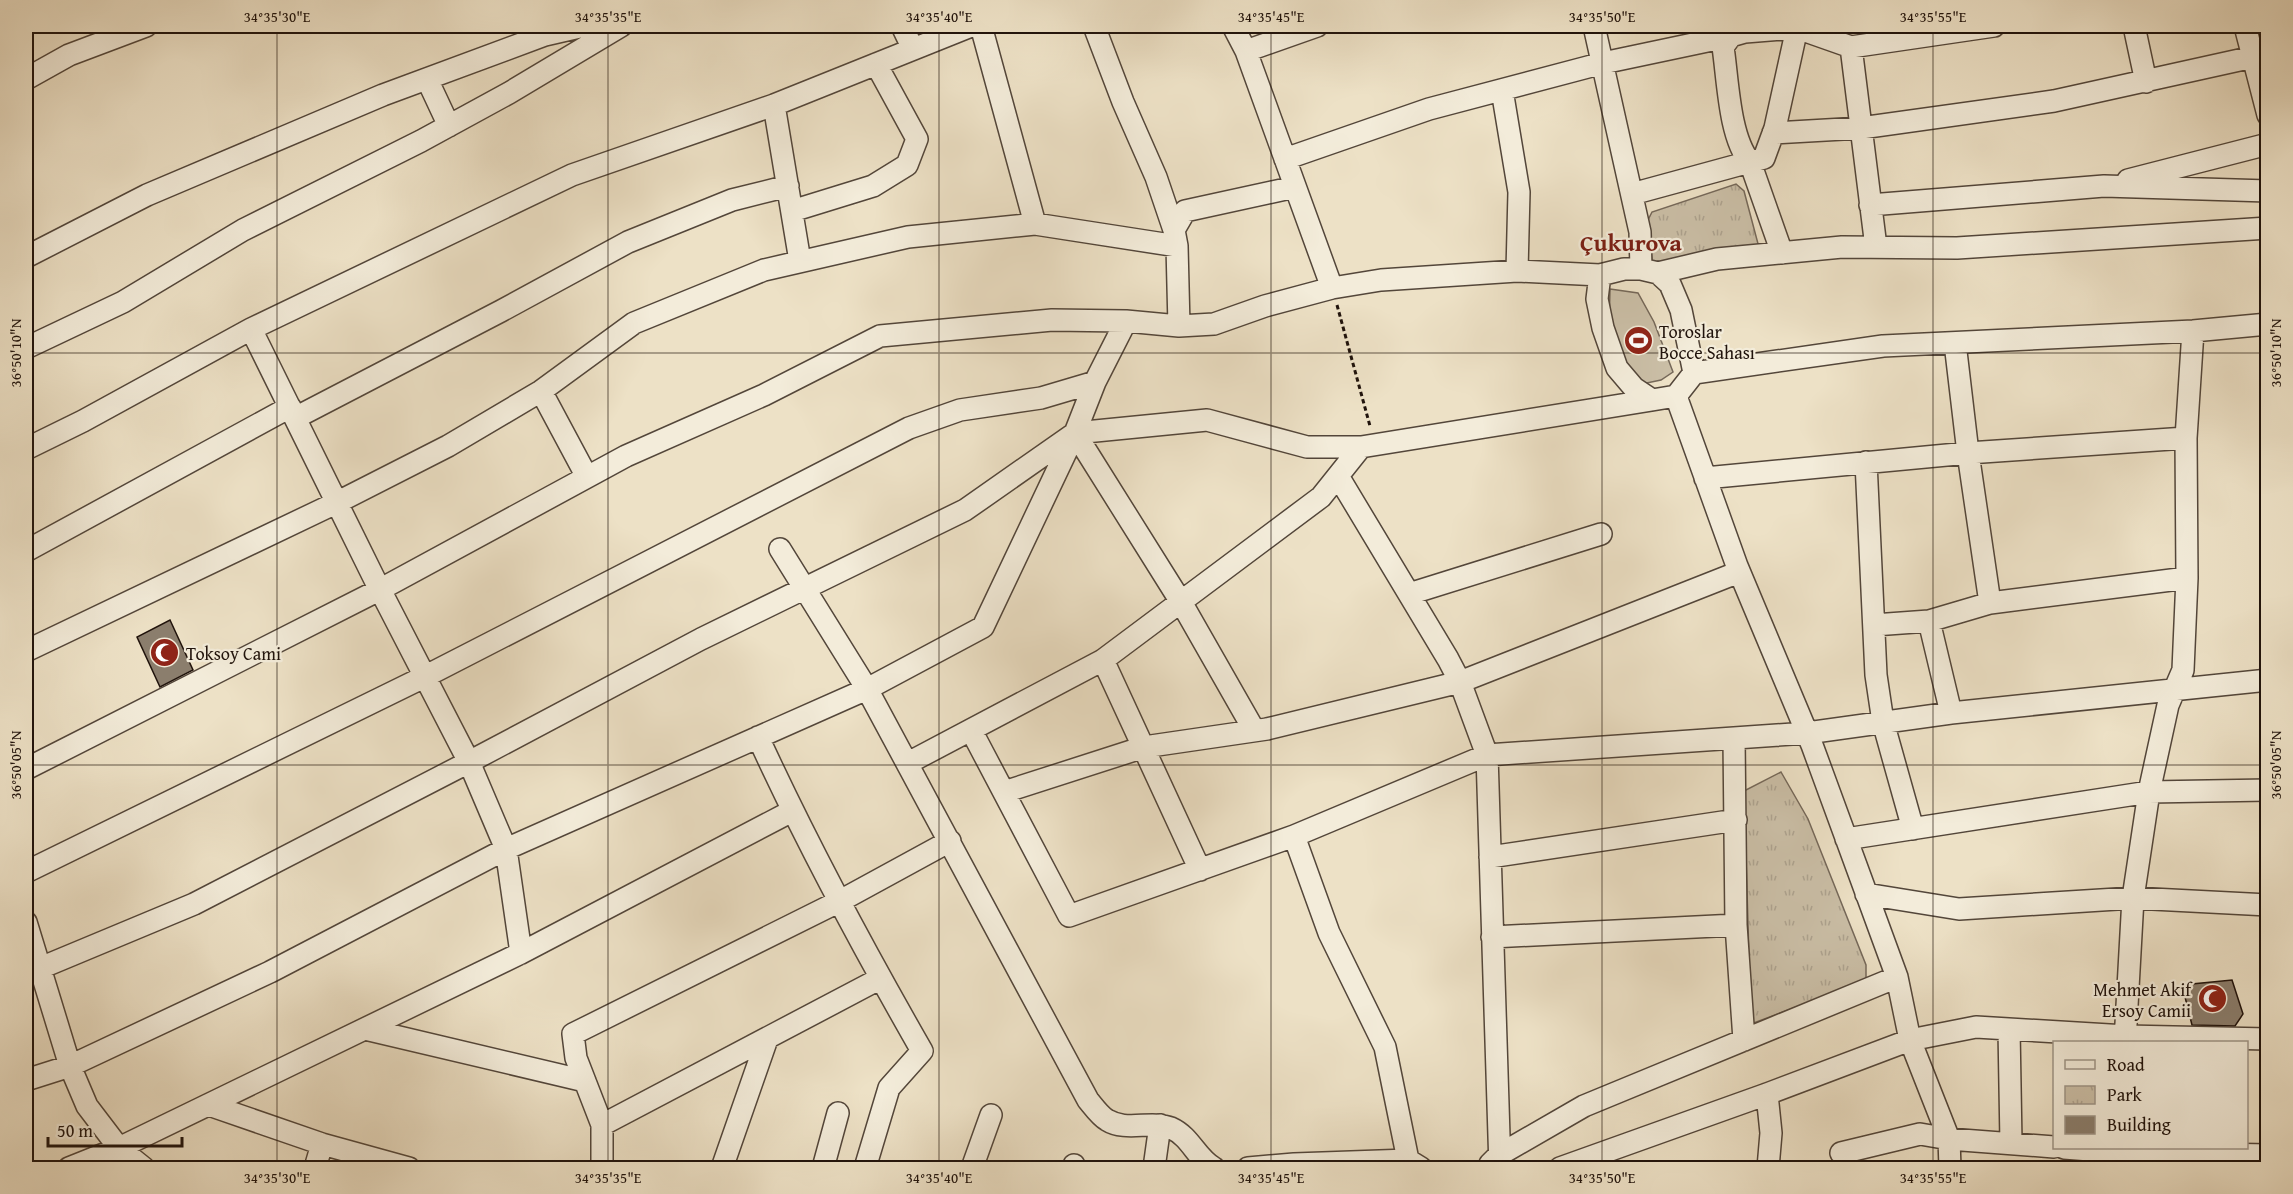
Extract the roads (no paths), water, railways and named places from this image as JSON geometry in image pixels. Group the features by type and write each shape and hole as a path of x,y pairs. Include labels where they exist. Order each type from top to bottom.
{"street":[{"path":"26,80 69,55 146,26"},
{"path":"26,256 147,195 383,94 545,35 584,26"},
{"path":"26,348 123,302 243,230 449,126 621,26"},
{"path":"902,26 913,49"},
{"path":"26,449 83,421 250,329 572,175 774,105 971,26"},
{"path":"981,26 1035,224"},
{"path":"1094,26 1123,102 1156,177 1175,238 1179,326"},
{"path":"1233,26 1246,51 1332,288"},
{"path":"1246,51 1317,26"},
{"path":"1594,26 1649,271 1670,284 1681,310 1694,373"},
{"path":"1285,159 1429,108 1603,63 1745,32 1799,27 1851,47 1994,26"},
{"path":"2134,26 2146,82"},
{"path":"2245,26 2268,115"},
{"path":"1632,194 1764,158 1773,134 1799,27"},
{"path":"1731,36 1723,47 1732,112 1742,152 1750,162 1782,253"},
{"path":"1851,47 1876,247"},
{"path":"1773,134 1861,128 2054,101 2253,57"},
{"path":"792,211 873,186 907,165 917,139 876,64"},
{"path":"427,79 449,126"},
{"path":"1502,90 1519,192 1518,271"},
{"path":"774,105 800,261"},
{"path":"2104,186 2268,144"},
{"path":"26,551 292,412 491,316 628,242 732,200 788,186"},
{"path":"1870,205 2104,186 2268,191"},
{"path":"1175,238 1185,211 1296,187"},
{"path":"26,651 338,502 448,446 541,391 634,323 764,270 908,237 1035,224 1175,238"},
{"path":"26,769 381,589 626,456 764,395 880,336 1052,320 1126,321 1179,326 1214,324 1265,306 1332,288 1381,280 1518,271 1599,275 1624,269 1649,271 1717,259 1842,247 1957,248 2268,228"},
{"path":"1599,275 1597,299 1603,328 1617,368 1634,388 1652,400"},
{"path":"26,1080 70,1066 270,972 506,849 867,689 983,627 1075,433 1095,382 1126,321"},
{"path":"33,972 194,904 701,639 965,510 1075,433 1207,420 1307,447 1368,446 1676,396 1694,373 1883,346 2193,331 2268,324"},
{"path":"250,329 469,762 506,849 521,953"},
{"path":"2126,1039 2133,898 2149,792 2168,705 2183,669 2187,578 2186,438 2193,331"},
{"path":"1955,343 1990,603"},
{"path":"26,872 426,676 909,428 960,410 1041,398 1095,382"},
{"path":"541,391 587,477"},
{"path":"1676,396 1739,572 1806,733 1897,977 1911,1040 1949,1139 1950,1168"},
{"path":"1075,433 1181,602 1254,730"},
{"path":"1705,478 1968,453 2186,438"},
{"path":"908,763 1103,660 1321,497 1368,446"},
{"path":"1866,462 1876,675 1883,722 1913,829"},
{"path":"1338,476 1460,682 1487,755 1495,1164"},
{"path":"1409,594 1601,534"},
{"path":"780,549 867,689 1088,1100 1107,1120 1127,1125 1160,1125 1171,1128 1189,1140 1204,1162 1214,1168"},
{"path":"1004,792 1144,747 1254,730 1460,682 1739,572"},
{"path":"1874,625 1929,621 1990,603 2187,578"},
{"path":"1929,621 1951,712"},
{"path":"1103,660 1200,870"},
{"path":"971,730 1069,916 1294,836 1487,755 1806,733 1951,712 2268,680"},
{"path":"758,737 792,811 880,978 922,1051 889,1088 866,1168"},
{"path":"1734,738 1736,925 1744,1040"},
{"path":"1846,840 2149,792 2268,790"},
{"path":"69,1168 119,1148 521,953 792,811"},
{"path":"1490,857 1736,820"},
{"path":"1248,1168 1415,1165 1385,1047 1329,933 1294,836"},
{"path":"602,1168 602,1125 576,1058 573,1034 840,902 950,841"},
{"path":"1866,894 1959,909 2133,898 2268,905"},
{"path":"26,922 33,972 87,1106 119,1148 144,1168"},
{"path":"1492,937 1736,925"},
{"path":"1495,1164 1584,1107 1897,977"},
{"path":"602,1125 880,978"},
{"path":"1560,1168 1911,1040 1976,1027 2126,1039 2268,1039"},
{"path":"365,1029 585,1081"},
{"path":"2009,1029 2011,1143"},
{"path":"722,1168 767,1039"},
{"path":"1767,1094 1771,1133 1768,1168"},
{"path":"209,1105 322,1144 409,1168"},
{"path":"823,1168 838,1113"},
{"path":"972,1168 991,1115"},
{"path":"1154,1168 1160,1125"},
{"path":"1841,1153 1920,1134 1949,1139 2053,1147"},
{"path":"315,1168 322,1144"},
{"path":"2070,1149 2115,1156 2268,1155"}],"place":[{"name":"Toroslar Bocce Sahası","path":"1638,341"},
{"name":"Toksoy Cami","path":"165,653"},
{"name":"Mehmet Akif Ersoy Camii","path":"2212,999"}],"district":[{"name":"Çukurova","path":"1631,242"}]}
